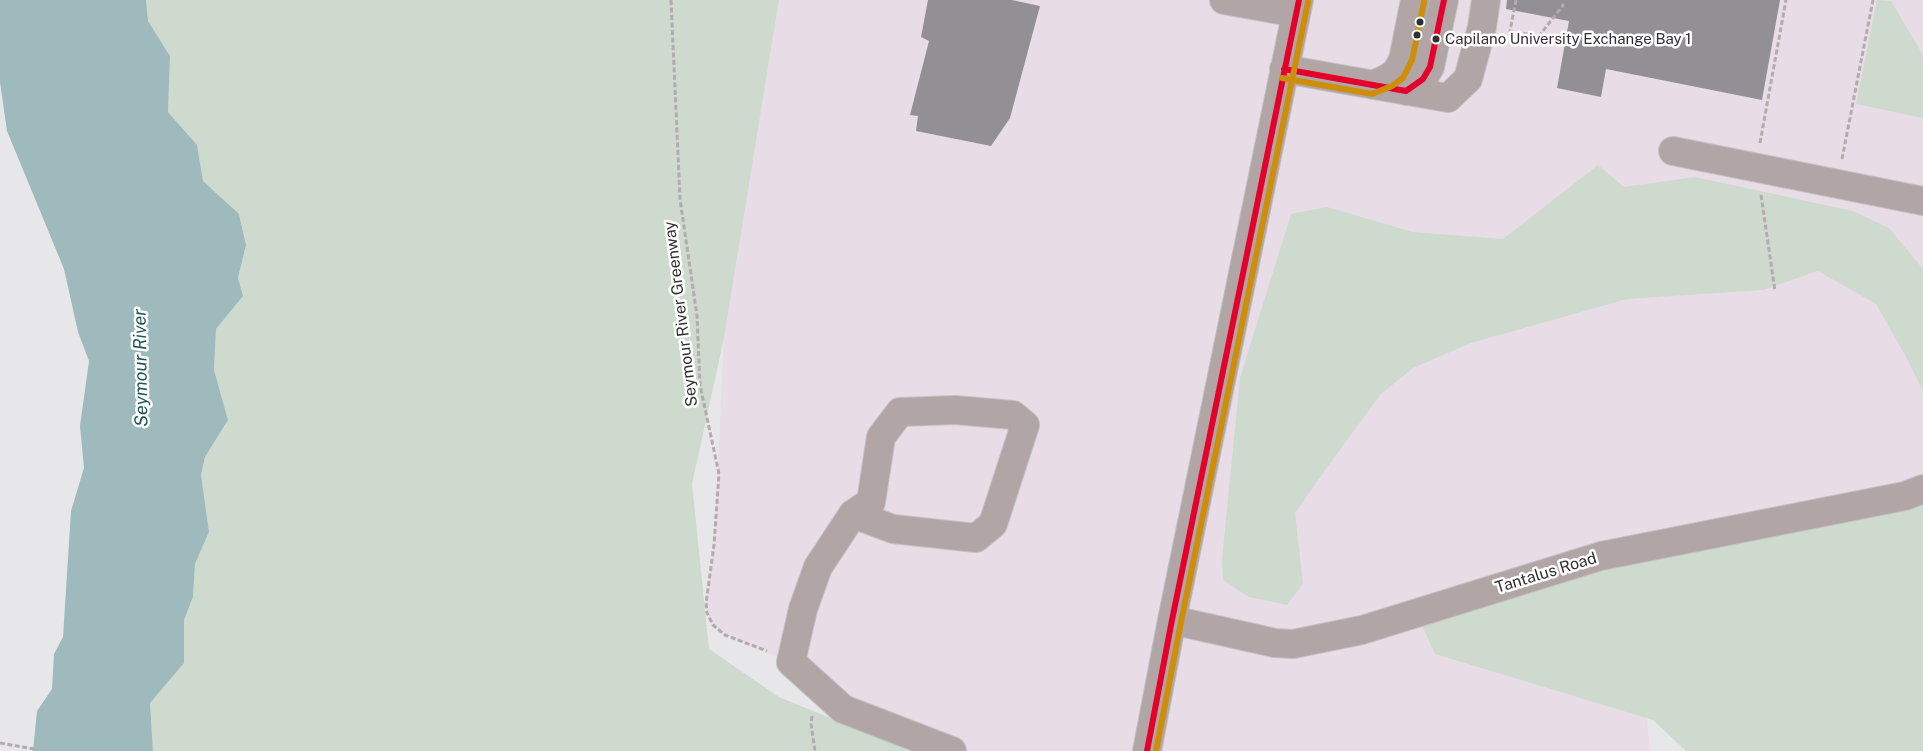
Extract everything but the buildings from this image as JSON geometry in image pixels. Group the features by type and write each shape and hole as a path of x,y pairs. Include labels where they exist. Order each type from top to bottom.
{"street":[{"path":"1147,751 1297,7 1224,0"},
{"path":"1373,85 1396,72 1403,60 1415,0"},
{"path":"1406,91 1423,79 1430,68 1444,0"},
{"path":"1284,68 1448,98 1468,79 1482,27 1486,0"},
{"path":"1673,151 1923,201"},
{"path":"853,514 893,529 976,538 993,524 1025,425 1012,415 955,410 900,412 881,437 871,502 853,514 818,567 803,609 791,662 843,709 952,751"},
{"name":"Tantalus Road","path":"1172,620 1274,643 1293,644 1362,630 1601,556 1905,496 1923,489"}],"path":[{"name":"Seymour River Greenway","path":"671,0 680,198 697,316 700,385 719,474 714,545 706,603 713,625 725,635 791,662"},
{"path":"1516,0 1510,31 1539,36 1564,4"},
{"path":"1760,144 1786,0"},
{"path":"1838,184 1873,0"},
{"path":"1763,211 1775,291"},
{"path":"0,744 34,749"}],"shaded area":[{"path":"146,0 779,0 724,338 692,484 709,649 779,697 911,751 153,751 150,703 184,662 184,620 193,597 195,564 209,532 201,475 205,457 228,420 214,370 216,329 242,296 238,278 246,245 239,214 203,181 197,145 168,112 170,56 148,21"},
{"path":"779,0 1923,0 1923,499 1631,557 1650,751 952,751 843,709 791,662 725,635 713,625 707,613 706,603 714,545 724,338"},
{"path":"1877,0 1891,1 1923,55 1923,118 1856,104"},
{"path":"1598,165 1624,187 1695,177 1853,211 1889,228 1923,269 1923,391 1876,304 1818,271 1763,290 1627,299 1471,343 1413,368 1381,394 1295,513 1303,584 1287,605 1249,597 1223,580 1222,559 1240,378 1291,214 1327,207 1413,232 1503,239"},
{"path":"1923,499 1923,751 1686,751 1653,720 1435,654 1420,621 1631,557"}],"water":[{"name":"Seymour River","path":"0,0 146,0 148,21 170,56 168,112 197,145 203,181 239,214 246,245 238,278 243,296 216,329 214,370 228,420 205,457 201,475 209,532 195,564 193,597 184,620 184,663 150,703 153,751 33,751 37,711 52,689 54,654 63,637 71,511 84,468 80,426 89,361 78,332 64,269 7,131 0,82"}],"transit line":[{"path":"1147,751 1299,0"},
{"path":"1284,69 1406,91 1423,79 1430,67 1444,0"},
{"path":"1156,751 1308,2"},
{"path":"1282,78 1372,94 1392,86 1403,78 1412,60 1424,2"}],"place":[{"name":"Capilano University Exchange Bay 1","path":"1436,39"}]}
